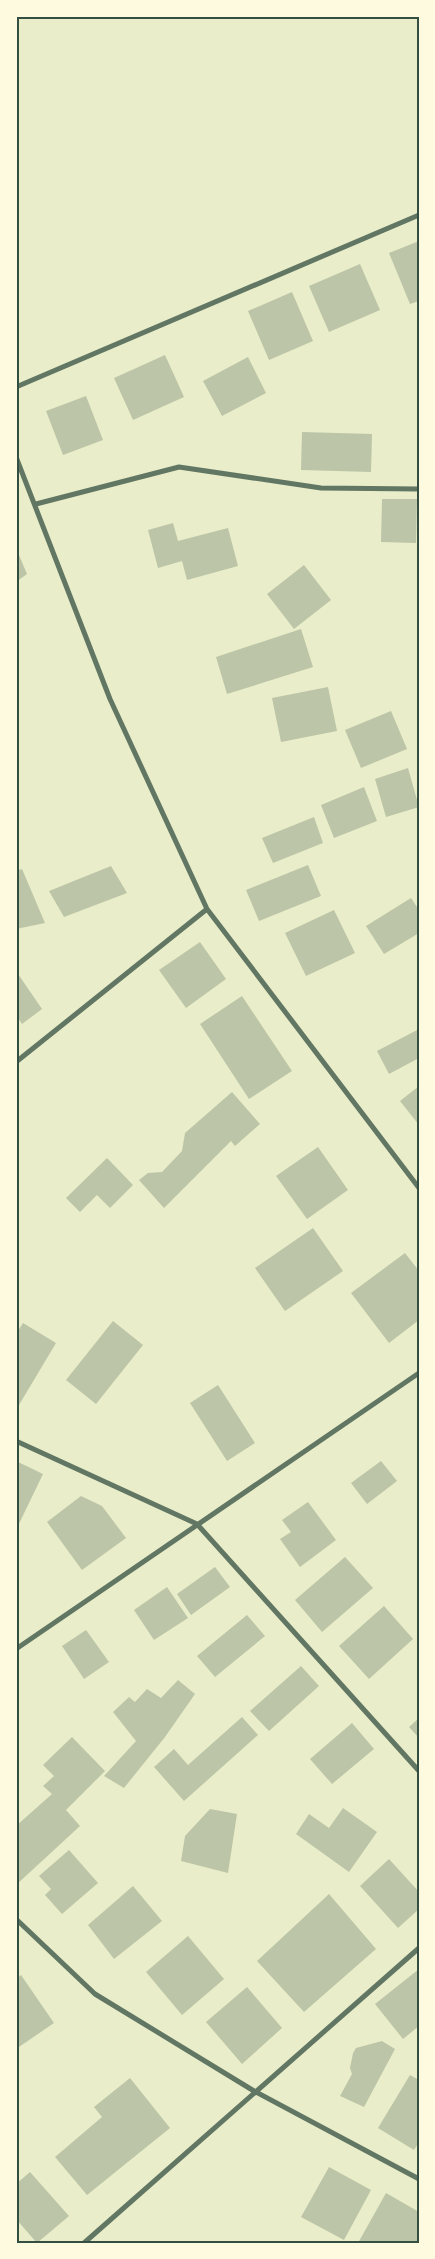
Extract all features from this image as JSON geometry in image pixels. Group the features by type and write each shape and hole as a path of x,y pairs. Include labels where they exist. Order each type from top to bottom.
{"street":[{"path":"16,387 419,215"},
{"path":"16,457 36,504 110,699 207,909 419,1188"},
{"path":"36,504 179,467 321,488 419,489"},
{"path":"16,1062 207,909"},
{"path":"16,1649 419,1373"},
{"path":"16,1441 197,1524 419,1771"},
{"path":"16,1919 95,1994 254,2091 419,2179"},
{"path":"84,2243 254,2091 419,1948"}],"building":[{"path":"419,241 419,301 410,304 389,253"},
{"path":"360,264 380,310 329,332 309,286"},
{"path":"292,292 313,341 269,360 248,311"},
{"path":"165,355 184,397 133,420 114,378"},
{"path":"248,357 266,393 222,416 203,381"},
{"path":"86,396 103,440 63,455 46,411"},
{"path":"302,432 372,434 371,472 301,470"},
{"path":"382,499 417,499 416,543 381,542"},
{"path":"173,523 178,541 228,528 238,566 187,580 182,561 158,568 148,530"},
{"path":"16,548 27,574 16,582"},
{"path":"304,565 331,600 294,629 267,594"},
{"path":"301,629 313,667 227,694 216,657"},
{"path":"328,687 337,731 281,742 272,698"},
{"path":"391,711 407,749 361,768 345,730"},
{"path":"408,768 419,807 386,817 375,779"},
{"path":"364,787 377,821 334,838 321,805"},
{"path":"314,817 323,843 273,863 262,838"},
{"path":"308,865 321,896 259,921 246,890"},
{"path":"111,866 127,893 64,917 49,891"},
{"path":"22,869 45,923 16,929 16,871"},
{"path":"411,898 419,910 419,933 384,954 366,926"},
{"path":"334,910 355,953 306,976 285,933"},
{"path":"200,942 226,979 186,1008 159,970"},
{"path":"16,971 42,1009 22,1024 16,1015"},
{"path":"242,996 292,1071 249,1099 200,1024"},
{"path":"419,1029 419,1058 389,1074 377,1051"},
{"path":"419,1086 419,1125 400,1101"},
{"path":"232,1092 260,1124 235,1146 231,1141 164,1208 139,1180 148,1173 162,1172 182,1151 185,1133"},
{"path":"318,1147 348,1190 307,1219 276,1176"},
{"path":"107,1158 133,1185 110,1208 97,1195 80,1212 66,1198"},
{"path":"313,1228 343,1271 285,1311 255,1268"},
{"path":"405,1253 419,1271 419,1320 389,1343 351,1293"},
{"path":"113,1321 143,1345 96,1404 66,1380"},
{"path":"23,1323 56,1343 16,1410 16,1334"},
{"path":"218,1385 255,1443 227,1461 190,1403"},
{"path":"16,1461 43,1474 16,1530"},
{"path":"381,1461 397,1481 367,1504 351,1483"},
{"path":"81,1496 102,1506 126,1538 82,1570 47,1522"},
{"path":"308,1502 336,1540 300,1567 280,1539 291,1532 282,1520"},
{"path":"345,1557 373,1588 322,1632 295,1600"},
{"path":"215,1567 230,1587 191,1615 177,1594"},
{"path":"167,1587 188,1618 154,1640 134,1610"},
{"path":"384,1606 413,1639 369,1679 339,1646"},
{"path":"247,1615 265,1636 215,1677 197,1656"},
{"path":"86,1630 109,1662 84,1679 62,1646"},
{"path":"301,1666 319,1686 269,1731 250,1711"},
{"path":"178,1680 195,1694 165,1737 124,1788 104,1776 136,1741 113,1712 129,1697 135,1702 147,1689 161,1698"},
{"path":"242,1717 258,1735 184,1801 154,1767 174,1749 188,1765"},
{"path":"419,1718 419,1738 409,1727"},
{"path":"352,1723 374,1749 332,1784 310,1759"},
{"path":"72,1737 105,1771 66,1810 80,1826 16,1885 16,1826 52,1794 43,1786 54,1776 43,1765"},
{"path":"343,1808 377,1832 349,1872 296,1834 309,1814 329,1828"},
{"path":"210,1809 237,1814 228,1873 181,1861 185,1836"},
{"path":"69,1850 98,1883 62,1914 45,1895 51,1889 39,1876"},
{"path":"389,1859 419,1892 419,1909 398,1928 360,1886"},
{"path":"133,1886 162,1921 114,1959 88,1925"},
{"path":"329,1894 376,1949 304,2012 257,1961"},
{"path":"188,1936 224,1979 182,2015 146,1972"},
{"path":"419,1969 419,2026 403,2039 375,2004"},
{"path":"21,1975 54,2023 16,2049 16,1979"},
{"path":"247,1987 282,2028 242,2064 206,2022"},
{"path":"382,2041 395,2049 364,2107 340,2096 352,2074 350,2068 356,2048"},
{"path":"410,2075 419,2080 419,2142 414,2150 378,2128"},
{"path":"130,2078 170,2128 87,2195 55,2157 102,2117 94,2107"},
{"path":"329,2167 371,2190 344,2240 301,2217"},
{"path":"30,2172 69,2216 37,2243 16,2219 16,2184"},
{"path":"386,2193 419,2212 417,2243 358,2243"}]}
